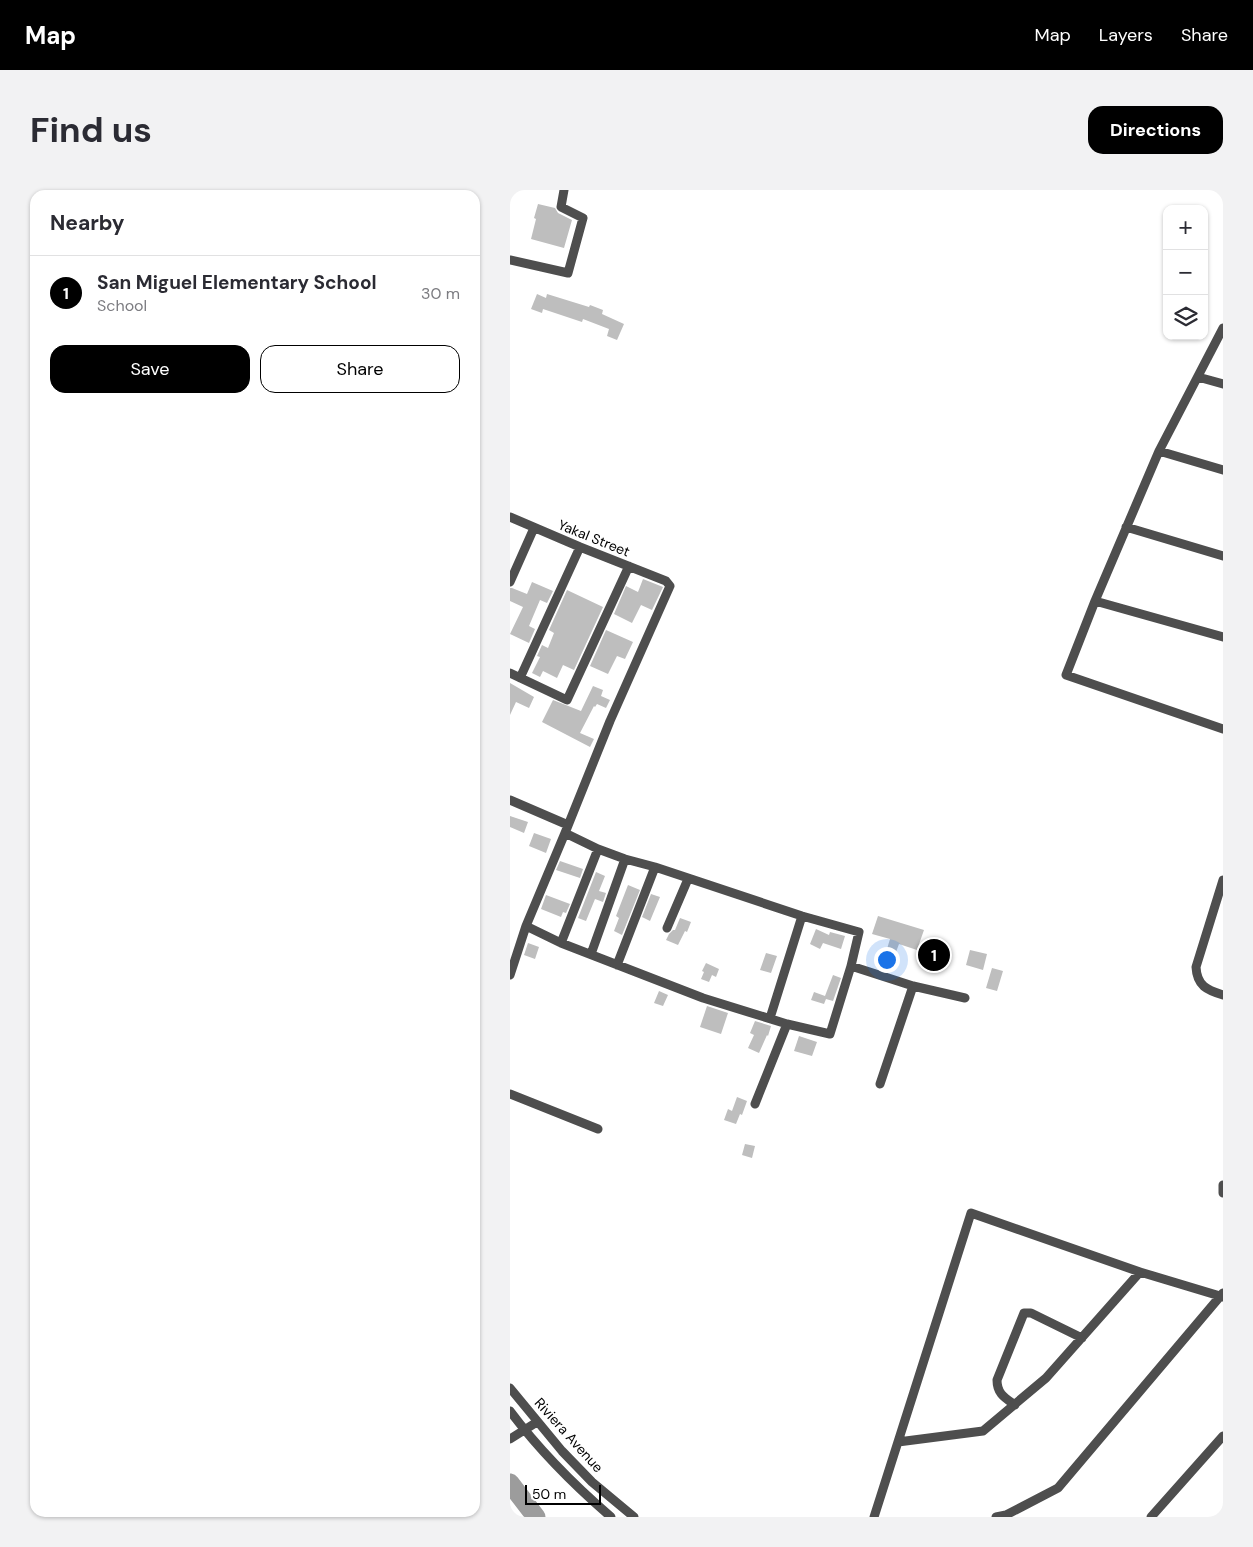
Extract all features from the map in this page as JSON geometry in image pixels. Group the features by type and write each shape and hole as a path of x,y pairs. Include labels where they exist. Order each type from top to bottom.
{"street":[{"path":"510,260 568,273 583,218 561,207 564,190"},
{"path":"1223,328 1159,451 1095,601 1066,675 1223,729"},
{"path":"1198,377 1223,384"},
{"path":"1159,451 1223,470"},
{"name":"Yakal Street","path":"510,517 669,583 670,586 610,721 567,829"},
{"path":"1126,527 1223,556"},
{"path":"510,582 534,528"},
{"path":"520,678 580,547"},
{"path":"510,673 565,700 569,699 629,566"},
{"path":"1095,601 1223,637"},
{"path":"510,800 567,829 598,849 802,916 859,932 851,966 830,1034 786,1024 703,998 561,943 526,926"},
{"path":"510,975 526,926 567,829"},
{"path":"561,943 598,849"},
{"path":"592,954 625,859"},
{"path":"617,965 655,867"},
{"path":"667,928 688,879"},
{"path":"1223,880 1196,967 1197,976 1204,987 1223,995"},
{"path":"770,1018 802,916"},
{"path":"851,966 913,986 965,998"},
{"path":"880,1084 913,986"},
{"path":"755,1104 786,1024"},
{"path":"510,1094 598,1129"},
{"path":"1223,1185 1223,1193"},
{"path":"874,1517 971,1214 1140,1272 1222,1296 1058,1488 1006,1515 996,1517"},
{"path":"898,1442 983,1431 1046,1378 1140,1272"},
{"path":"1015,1405 1000,1394 997,1380 1024,1313 1031,1313 1082,1338"},
{"name":"Riviera Avenue","path":"510,1388 562,1451 592,1482 634,1517"},
{"name":"Riviera Avenue","path":"510,1410 524,1430 583,1492 611,1517"},
{"path":"510,1439 537,1422"},
{"path":"1151,1517 1223,1436"}],"building":[{"path":"538,204 555,208 558,213 572,220 564,248 531,239"},
{"path":"537,294 546,298 547,294 603,310 602,314 624,324 617,340 607,336 609,329 583,319 582,322 543,309 542,313 531,309"},
{"path":"643,579 663,587 652,610 641,605 632,623 614,614 626,586 638,592"},
{"path":"532,582 553,591 547,603 540,600 529,626 535,629 529,643 510,634 523,607 510,601 510,588 527,594"},
{"path":"567,590 603,607 574,670 563,665 557,678 543,671 540,677 532,673 540,657 537,656 542,645 548,648 554,633 549,630"},
{"path":"606,630 633,642 625,659 617,656 608,674 590,666"},
{"path":"510,683 534,697 529,708 516,702 510,715"},
{"path":"593,686 603,690 601,696 610,700 606,708 597,704 594,706 580,733 594,739 590,747 542,722 553,700 581,711"},
{"path":"510,816 528,822 524,833 510,827"},
{"path":"534,833 551,839 546,853 529,846"},
{"path":"560,861 583,869 580,878 556,870"},
{"path":"596,872 605,876 599,891 606,893 603,902 595,899 586,921 578,918"},
{"path":"628,885 640,890 622,935 614,931 619,918 616,916"},
{"path":"651,894 660,897 650,921 642,917"},
{"path":"546,895 570,904 566,913 563,912 561,917 541,909"},
{"path":"878,916 924,930 917,950 899,944 896,952 887,949 890,939 872,934"},
{"path":"680,918 691,922 678,945 666,940 669,934 675,930"},
{"path":"816,929 829,935 830,932 845,936 841,949 823,943 820,949 810,944"},
{"path":"528,943 539,947 535,959 524,955"},
{"path":"970,950 987,954 983,970 966,965"},
{"path":"766,953 777,956 771,973 760,970"},
{"path":"706,963 719,969 716,977 712,975 709,982 701,979"},
{"path":"992,968 1003,971 997,991 986,988"},
{"path":"833,975 841,978 833,1001 826,999 824,1004 811,1000 814,992 825,996"},
{"path":"659,991 668,995 663,1006 654,1003"},
{"path":"707,1006 728,1013 721,1034 700,1027"},
{"path":"755,1021 771,1026 759,1053 748,1048 754,1035 750,1033"},
{"path":"799,1036 817,1042 812,1056 794,1051"},
{"path":"737,1097 747,1101 742,1115 740,1114 736,1124 724,1120 728,1109 732,1111"},
{"path":"745,1144 755,1146 752,1158 742,1155"}],"waterway":[{"path":"510,1483 536,1517"}],"place":[{"name":"San Miguel Elementary School","path":"934,955"}]}
